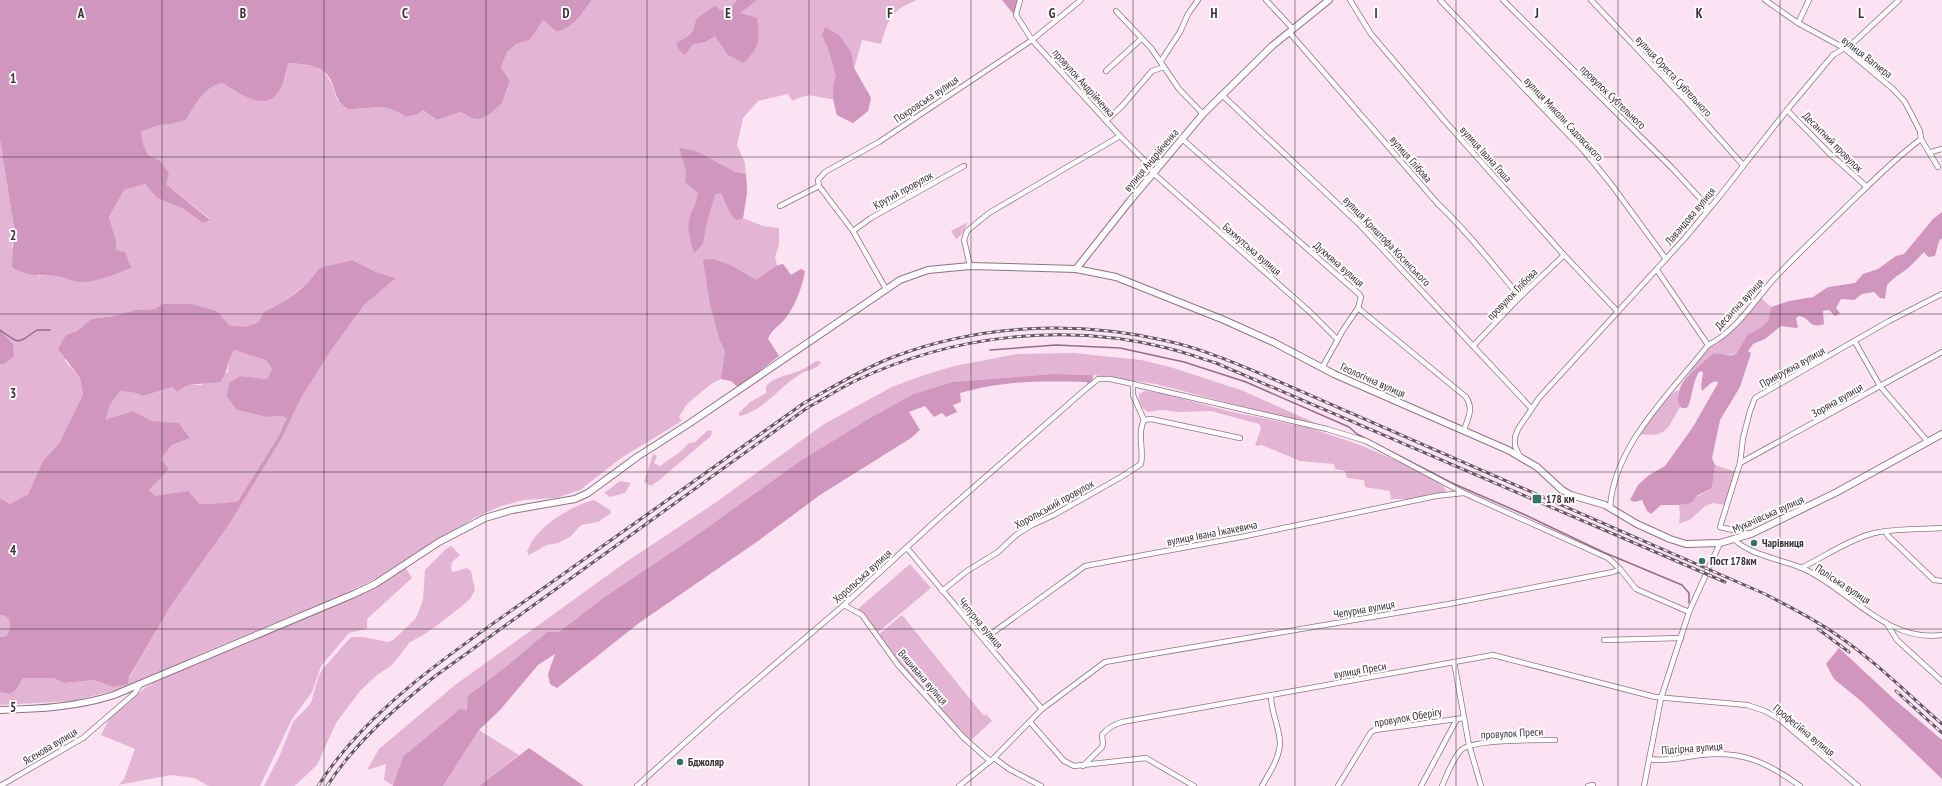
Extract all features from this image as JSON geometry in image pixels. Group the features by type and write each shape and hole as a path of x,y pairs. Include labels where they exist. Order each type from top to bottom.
{"street":[{"name":"провулок Андрійченка","path":"1020,0 1016,15 1032,40 1120,136 1147,163 1153,173"},
{"name":"Покровська вулиця","path":"819,186 818,180 825,172 879,142 1032,40 1081,0"},
{"path":"1160,61 1180,32 1188,14 1198,0"},
{"path":"1266,0 1291,31"},
{"name":"вулиця Андрійченка","path":"1076,269 1181,138 1203,114 1291,31 1329,0"},
{"name":"вулиця Івана Гоша","path":"1350,0 1381,47 1564,254 1618,312"},
{"name":"вулиця Миколи Садовського","path":"1440,0 1584,151 1666,259"},
{"name":"провулок Субтельного","path":"1503,0 1672,168 1709,208"},
{"name":"вулиця Ореста Субтельного","path":"1591,0 1688,103 1743,165"},
{"name":"вулиця Вагнера","path":"1765,0 1798,23 1844,48 1884,81 1905,102 1920,131 1921,139 1931,152 1938,167"},
{"path":"1798,23 1809,0"},
{"name":"Лавандова вулиця","path":"1519,455 1515,446 1515,437 1518,429 1531,408 1657,270 1709,208 1787,110 1833,56 1853,43 1898,0"},
{"path":"1116,12 1142,39 1160,61 1179,89 1203,114"},
{"name":"вулиця Глібова","path":"1291,31 1438,204 1454,219 1494,264 1520,297"},
{"path":"1106,71 1142,39"},
{"path":"1106,121 1122,106 1152,71 1164,67"},
{"name":"вулиця Криштофа Косинського","path":"1222,95 1358,223 1531,408"},
{"name":"Десантний провулок","path":"1787,110 1829,153 1867,187"},
{"path":"970,266 964,240 967,231 989,213 1120,136"},
{"name":"Духмяна вулиця","path":"1181,138 1353,289 1361,297 1358,308"},
{"name":"Десантна вулиця","path":"1610,508 1612,488 1636,436 1708,345 1715,342 1745,314 1771,282 1809,242 1867,187 1921,139"},
{"path":"1931,152 1942,149"},
{"name":"Крутий провулок","path":"853,231 871,218 964,166"},
{"name":"Бахмутська вулиця","path":"1153,173 1310,312 1338,340"},
{"path":"780,206 819,186 853,231 886,289"},
{"name":"провулок Глібова","path":"1474,346 1520,297 1564,254"},
{"path":"0,710 68,706 90,702 140,684 375,584 439,542 485,518 512,510 575,499 588,493 637,457 690,423 886,289 900,280 914,274 928,270 970,266 1076,269"},
{"name":"Геологічна вулиця","path":"1076,269 1116,277 1273,342 1322,368 1519,455 1537,467 1562,490 1581,499 1610,508 1620,515 1650,530"},
{"path":"1657,270 1708,345"},
{"name":"Прияружна вулиця","path":"1751,534 1720,527 1740,463 1750,411 1755,398 1855,342 1889,321 1942,294"},
{"path":"1322,368 1358,308 1466,397 1470,404 1471,410 1464,430"},
{"path":"1855,342 1880,386 1928,442"},
{"name":"Зоряна вулиця","path":"1740,463 1942,352"},
{"name":"Хорольська вулиця","path":"637,786 719,712 844,605 1057,413 1098,379 1110,379 1133,384"},
{"path":"1133,384 1327,429 1366,441 1464,493 1608,558 1620,569 1636,589 1689,612"},
{"name":"Хорольський провулок","path":"942,590 967,570 998,552 1016,535 1111,483 1141,464 1143,454 1141,426 1144,420 1133,395 1133,384"},
{"path":"1144,420 1150,419 1240,438"},
{"name":"Мукачівська вулиця","path":"1650,530 1680,543 1695,545 1735,540 1751,534 1838,492 1928,442 1939,438 1942,434"},
{"name":"вулиця Івана Їжакевича","path":"984,639 1085,566 1242,537 1436,496 1464,493"},
{"path":"1801,568 1859,538 1885,531 1942,528"},
{"path":"1885,531 1888,536 1934,580 1942,581"},
{"name":"Поліська вулиця","path":"1735,540 1767,557 1801,568 1840,591 1887,624 1926,636 1942,635"},
{"path":"1644,786 1661,698 1689,612 1720,543"},
{"name":"Чепурна вулиця","path":"907,548 1042,709"},
{"name":"Чепурна вулиця","path":"959,786 992,759 1042,709 1105,662 1449,604 1613,572 1620,569"},
{"name":"Вишивана вулиця","path":"844,605 862,615 898,664 963,737 992,759 1041,786"},
{"path":"1887,624 1897,640 1942,681"},
{"path":"1604,640 1681,638"},
{"name":"вулиця Преси","path":"1083,766 1104,744 1102,735 1113,725 1122,722 1493,655 1504,656 1635,693 1661,698"},
{"name":"провулок Преси","path":"1454,662 1469,745 1481,786"},
{"name":"Ясенова вулиця","path":"0,786 83,738 135,693 140,684"},
{"path":"1262,786 1274,765 1280,744 1270,704 1270,696"},
{"name":"Професійна вулиця","path":"1661,698 1747,705 1765,710 1779,719 1858,786"},
{"name":"провулок Оберігу","path":"1338,786 1371,732 1376,730 1464,718"},
{"path":"1421,786 1457,719"},
{"path":"1030,722 1064,761 1074,766 1146,758 1194,786"},
{"name":"провулок Преси","path":"1469,745 1514,741 1555,740"},
{"path":"1442,786 1456,757 1462,749 1469,745"},
{"name":"Підгірна вулиця","path":"1649,759 1659,760 1709,754 1729,754 1748,758 1770,766 1800,786"}],"shaded area":[{"path":"0,0 592,0 578,19 570,26 557,32 543,20 530,40 516,44 507,52 501,67 510,81 502,103 491,113 480,119 472,118 461,112 437,120 423,110 418,114 406,117 398,112 384,107 348,109 339,100 329,77 325,72 314,67 301,64 288,63 279,91 273,98 265,101 246,97 222,83 210,88 201,97 186,120 171,124 159,125 141,132 143,144 148,155 159,160 169,173 166,184 210,220 203,223 182,208 157,198 145,184 124,190 109,217 116,240 116,250 125,252 131,268 98,280 78,282 57,276 28,274 12,267 14,227 0,140"},
{"path":"592,0 917,0 901,8 892,16 881,44 862,40 854,68 871,98 868,111 853,123 837,115 833,99 808,95 792,101 788,94 758,101 743,118 737,145 745,163 747,192 743,218 763,226 779,228 779,245 775,257 777,265 783,264 791,275 801,269 805,271 800,290 792,309 768,339 779,356 738,387 731,381 721,379 711,384 687,404 679,417 682,421 621,458 580,490 556,498 524,500 501,506 474,518 377,578 335,598 207,651 128,687 73,701 0,705 0,692 10,694 16,690 23,678 53,678 64,683 94,680 113,687 128,680 172,604 230,523 283,436 301,398 332,349 364,305 396,278 376,272 352,260 319,268 295,293 260,321 247,327 229,325 217,311 192,304 162,304 155,309 135,310 114,316 91,319 77,331 66,336 65,361 80,378 83,394 60,442 43,461 28,494 10,504 0,498 0,364 4,364 13,344 0,330 0,140 14,227 12,247 38,276 58,276 78,282 98,279 131,268 115,250 116,240 109,217 124,190 145,184 157,198 182,208 203,223 210,219 166,184 159,160 148,155 143,144 141,132 159,125 171,124 186,120 201,97 210,88 222,83 236,92 285,79 288,63 308,65 321,70 326,75 334,89 337,100 358,109 374,106 393,109 406,117 418,114 423,110 437,120 461,112 472,118 494,110 502,102 510,81 501,67 507,52 516,44 530,40 543,20 557,32 570,26 578,19"},
{"path":"737,0 757,0 740,13 757,18 758,43 744,63 728,55 715,36 705,42 693,44 685,55 679,50 676,43 685,39 692,32 696,19 715,6 720,10 728,11"},
{"path":"1002,0 1021,0 1015,16"},
{"path":"825,27 839,35 851,52 854,68 871,98 868,111 853,123 837,115 833,99 833,87 836,76 829,51 822,35"},
{"path":"679,148 696,151 735,172 746,174 747,192 743,218 737,220 731,215 721,193 715,194 706,226 703,244 694,253 689,225 690,217 698,193 685,182 686,171"},
{"path":"1942,212 1942,238 1939,241 1935,256 1928,257 1924,252 1909,267 1887,285 1885,299 1880,298 1874,292 1862,294 1854,300 1841,299 1836,308 1840,313 1835,316 1829,310 1823,311 1824,324 1815,325 1799,316 1796,318 1798,327 1781,326 1765,339 1753,344 1748,351 1751,353 1740,387 1720,420 1712,458 1715,465 1712,488 1698,495 1691,503 1661,505 1651,514 1647,511 1642,500 1634,502 1630,500 1638,485 1649,475 1665,466 1693,427 1718,383 1716,381 1711,383 1702,391 1701,386 1703,373 1701,371 1699,372 1695,381 1689,405 1687,408 1682,408 1679,405 1679,392 1683,382 1706,359 1714,354 1736,354 1747,335 1760,328 1768,321 1771,307 1789,301 1813,297 1828,287 1855,283 1863,274 1878,269 1896,256 1904,254 1933,219"},
{"path":"968,222 961,235 956,239 951,231"},
{"path":"714,259 732,266 756,280 773,268 783,264 791,275 801,269 805,271 800,290 792,309 768,339 779,356 738,387 731,381 721,379 725,351 719,338 710,304 703,260"},
{"path":"352,260 376,272 396,278 364,305 332,349 301,398 283,436 230,523 172,604 129,677 128,684 113,687 94,680 64,683 53,678 23,678 16,690 10,694 0,692 0,637 6,636 10,629 9,619 4,615 0,615 0,498 10,504 28,494 43,461 60,442 83,394 80,378 58,349 66,335 77,331 91,319 114,316 135,310 155,309 162,304 192,304 217,311 229,325 246,327 259,322 264,312 280,304 301,289 314,276 319,268","holes":["234,350 266,360 272,369 267,379 241,376 229,383 227,397 237,410 266,417 281,416 287,418 278,437 238,501 200,504 188,491 155,496 149,490 169,469 161,459 172,445 190,438 179,423 152,421 133,411 105,420 110,405 120,391 136,393 143,396 172,387 177,392 188,385 220,382"]},
{"path":"1761,298 1771,307 1768,321 1760,328 1747,335 1736,354 1709,356 1682,383 1708,348 1717,344 1727,335"},
{"path":"0,330 13,344 14,356 4,364 0,364"},
{"path":"234,350 267,360 272,369 267,379 241,376 227,397 237,410 266,417 281,416 287,418 278,437 238,501 200,504 188,491 155,497 148,490 169,469 161,459 172,445 190,438 179,423 152,421 133,411 104,421 110,405 120,391 136,393 143,396 172,387 177,392 188,385 201,385 228,372 229,359"},
{"path":"1074,353 1141,360 1170,367 1241,390 1315,423 1298,421 1156,384 1093,375 1052,374 952,382 915,394 870,418 800,461 694,537 603,598 559,632 547,632 508,665 467,710 403,758 394,786 384,780 386,764 367,770 379,749 455,685 626,562 715,503 824,424 892,387 954,366 1017,354"},
{"path":"816,361 821,363 794,378 764,404 739,416 739,413 750,402 766,393 766,386 769,383 801,370"},
{"path":"1052,374 1093,375 1092,383 1088,386 1087,382 1024,382 992,386 960,393 961,402 953,405 957,412 946,417 942,413 934,417 925,406 909,412 920,430 911,438 820,495 758,541 639,623 557,688 550,684 548,674 555,654 538,665 500,710 479,730 443,786 393,786 403,757 460,709 467,710 468,696 547,632 559,632 603,598 694,537 800,461 870,418 914,394 952,382"},
{"path":"1678,390 1678,403 1680,407 1669,426 1661,433 1655,435 1638,434 1671,394"},
{"path":"1145,391 1161,393 1228,411 1310,428 1360,445 1420,471 1443,486 1447,493 1413,499 1391,499 1390,491 1365,487 1364,480 1347,478 1345,471 1335,469 1334,464 1300,461 1262,445 1255,446 1261,428 1259,424 1211,411 1179,412 1162,410 1147,412 1142,406 1139,397 1139,394"},
{"path":"708,430 712,431 711,436 657,482 651,486 644,482 653,454 657,456 654,463 660,466 680,452 689,443 695,442"},
{"path":"1715,465 1736,472 1726,505 1713,503 1705,506 1691,519 1679,524 1679,505 1692,500 1712,488"},
{"path":"620,481 631,483 625,493 610,497 604,493"},
{"path":"594,500 610,510 611,513 598,522 581,525 570,537 558,543 547,545 529,555 527,552 532,542 541,530 554,519 579,505"},
{"path":"451,546 460,555 452,562 451,570 453,572 467,568 471,571 475,590 470,599 425,634 410,642 392,665 377,675 360,691 336,723 317,765 298,783 294,786 264,786 280,755 293,722 311,703 318,678 322,670 351,637 364,637 388,642 393,640 406,628 416,618 423,600 425,570"},
{"path":"910,564 931,588 877,633 858,609"},
{"path":"405,567 412,578 367,619 367,629 349,633 321,666 312,692 292,719 260,786 209,786 194,778 171,775 118,785 124,779 135,749 101,735 112,714 145,688 160,679 356,597"},
{"path":"4,614 9,619 10,629 6,636 0,637 0,615"},
{"path":"902,615 984,716 986,714 992,721 970,741 899,663 878,635"},
{"path":"1839,648 1895,700 1942,740 1942,779 1861,701 1834,679 1826,664"},
{"path":"479,730 519,755 479,786 443,786"},
{"path":"529,748 584,786 479,786"}],"waterway":[{"path":"0,330 18,341 24,339 37,330 50,330"},
{"path":"990,350 1056,345 1120,348 1184,362 1246,382 1349,427 1357,434 1452,483 1521,513 1603,552 1682,585 1689,593 1689,603"}],"railway":[{"path":"318,786 340,755 366,727 394,700 425,674 489,626 804,403 870,367 893,357 926,346 994,332 1028,329 1063,328 1133,334 1204,351 1264,375 1765,594 1800,612 1834,633 1862,654 1942,724"},
{"path":"327,786 350,755 376,727 404,701 434,677 807,408 857,380 894,365 932,352 970,343 1010,337 1049,335 1089,336 1128,340 1173,350 1216,363 1725,582"},
{"path":"1818,629 1849,652"},
{"path":"1896,691 1942,733"}],"place":[{"name":"178 км","path":"1537,499"},
{"name":"Чарівниця","path":"1754,543"},
{"name":"Пост 178км","path":"1702,561"},
{"name":"Бджоляр","path":"680,762"}]}
